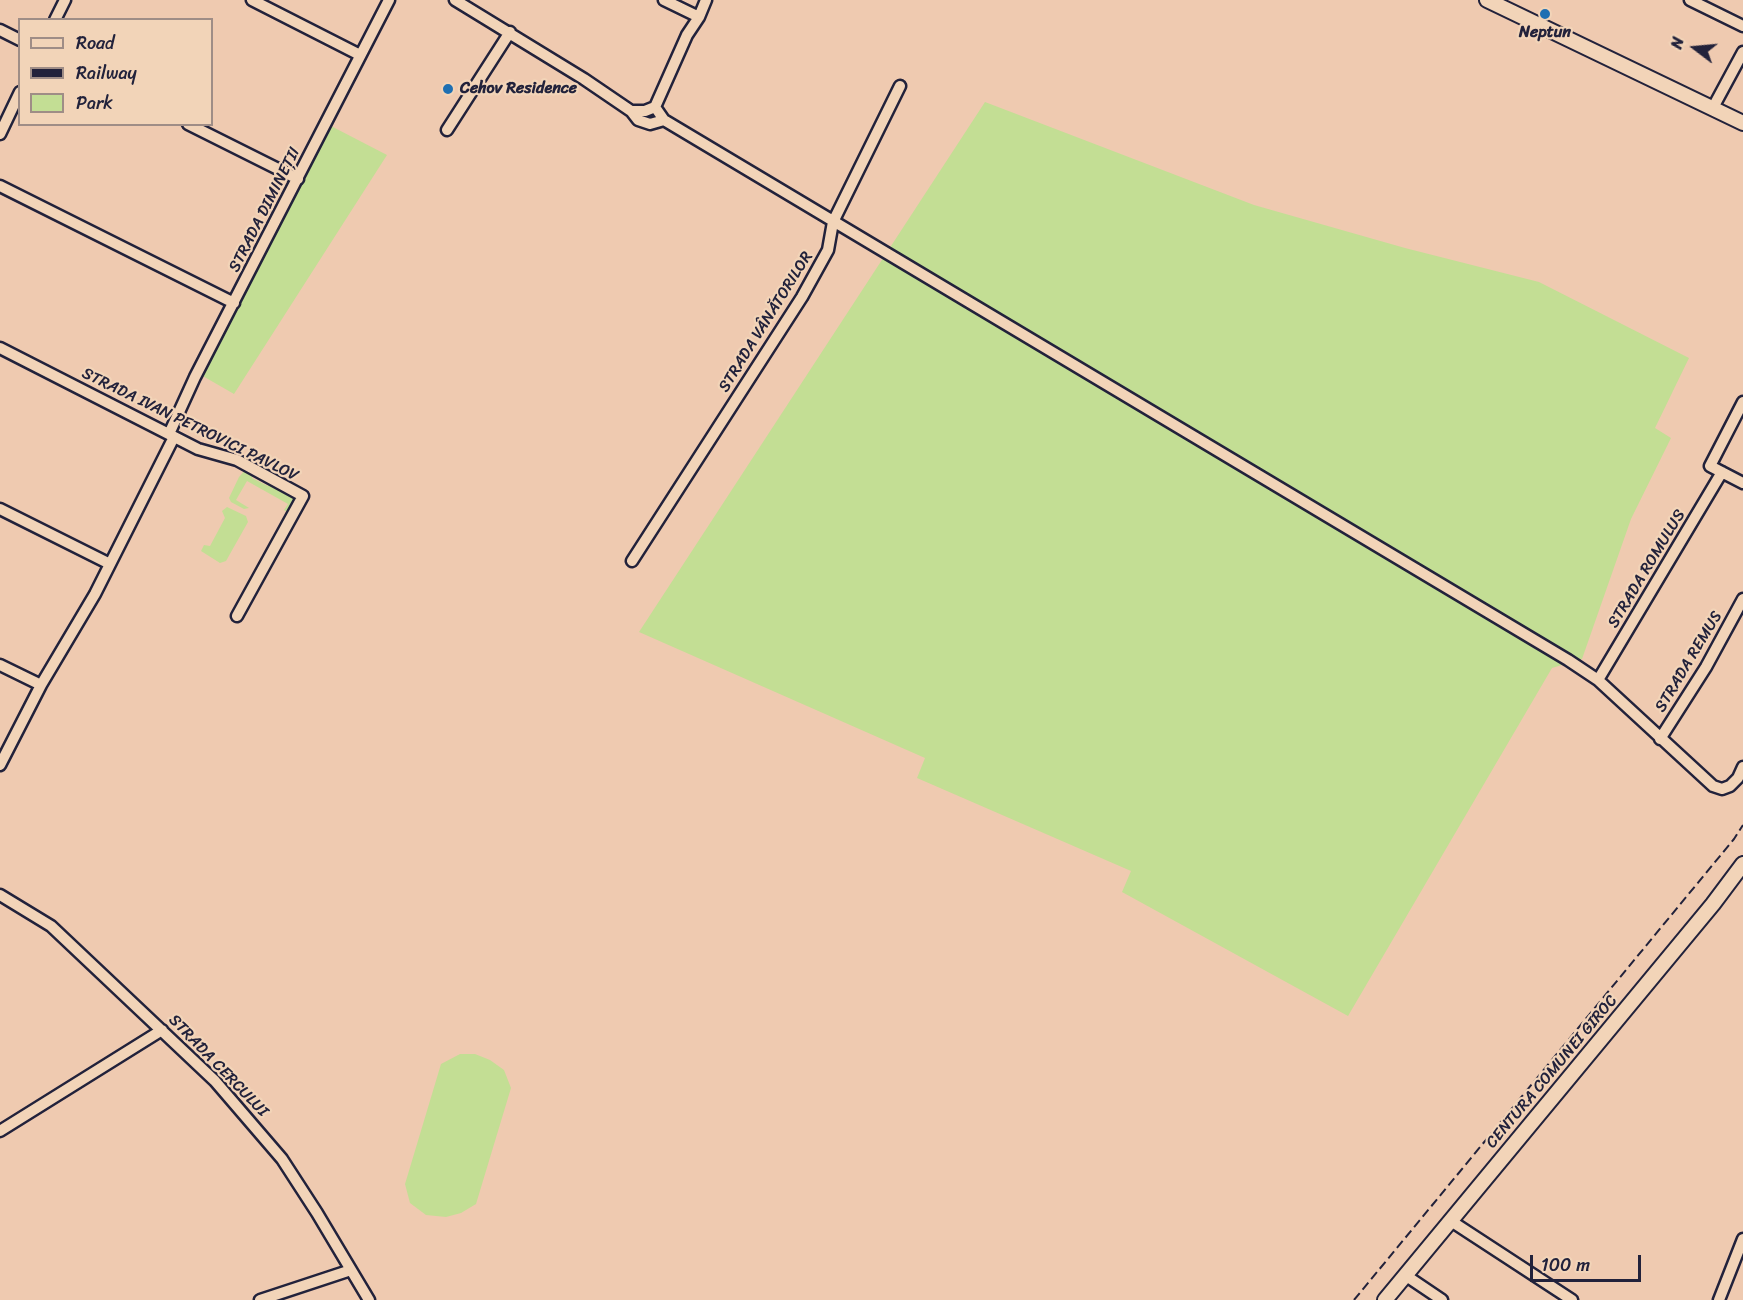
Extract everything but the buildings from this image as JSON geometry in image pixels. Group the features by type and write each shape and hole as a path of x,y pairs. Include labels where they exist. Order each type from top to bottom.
{"main road":[{"path":"1487,0 1743,123"},
{"path":"1503,0 1743,115"},
{"name":"CENTURA COMUNEI GIROC","path":"1385,1300 1713,904 1743,864"}],"street":[{"path":"57,18 65,0"},
{"path":"252,0 360,55"},
{"name":"STRADA DIMINEȚII","path":"0,765 41,685 110,564 172,435 195,377 389,0"},
{"path":"455,0 510,32 631,111 643,123 650,124 664,120"},
{"path":"664,0 699,17"},
{"path":"631,111 645,111 655,107 687,35 699,17 706,0"},
{"path":"1690,0 1743,26"},
{"path":"0,30 18,39"},
{"path":"447,130 510,32"},
{"path":"1716,102 1743,52"},
{"name":"STRADA VÂNĂTORILOR","path":"632,561 802,297 828,250 833,222 900,86"},
{"path":"0,134 18,96"},
{"path":"655,107 664,120 1598,680 1706,781 1722,789 1731,786 1738,778 1743,766"},
{"path":"192,126 298,179"},
{"path":"0,186 234,303"},
{"name":"STRADA IVAN PETROVICI PAVLOV","path":"0,348 198,449 246,464 303,496 237,616"},
{"path":"1743,402 1710,466 1743,483"},
{"name":"STRADA ROMULUS","path":"1598,680 1722,472"},
{"path":"0,509 110,564"},
{"name":"STRADA REMUS","path":"1660,739 1706,667 1743,599"},
{"path":"0,665 41,685"},
{"name":"STRADA CERCULUI","path":"0,895 51,926 215,1081 282,1159 369,1300"},
{"path":"0,1131 162,1030"},
{"path":"1451,1221 1572,1300"},
{"path":"1719,1300 1743,1239"},
{"path":"260,1300 351,1270"},
{"path":"1406,1275 1442,1300"}],"green space":[{"path":"985,102 1254,205 1405,248 1539,282 1689,358 1655,428 1671,438 1631,519 1582,659 1552,668 1348,1016 1122,892 1131,871 917,778 925,758 639,632"},
{"path":"331,126 387,155 234,394 201,375"},
{"path":"246,469 255,471 252,478 268,486 270,482 293,495 287,512 284,510 288,504 247,481 236,500 249,508 244,509 231,502 229,498 239,477"},
{"path":"227,507 246,516 248,522 226,561 220,563 201,551 204,545 210,546 225,518 222,511"},
{"path":"460,1054 475,1054 490,1060 504,1070 511,1088 476,1204 461,1213 446,1217 426,1215 410,1203 405,1184 441,1064"}],"railway":[{"path":"1354,1300 1734,839 1743,825"}],"place":[{"name":"Neptun","path":"1545,14"},
{"name":"Cehov Residence","path":"448,89"}]}
